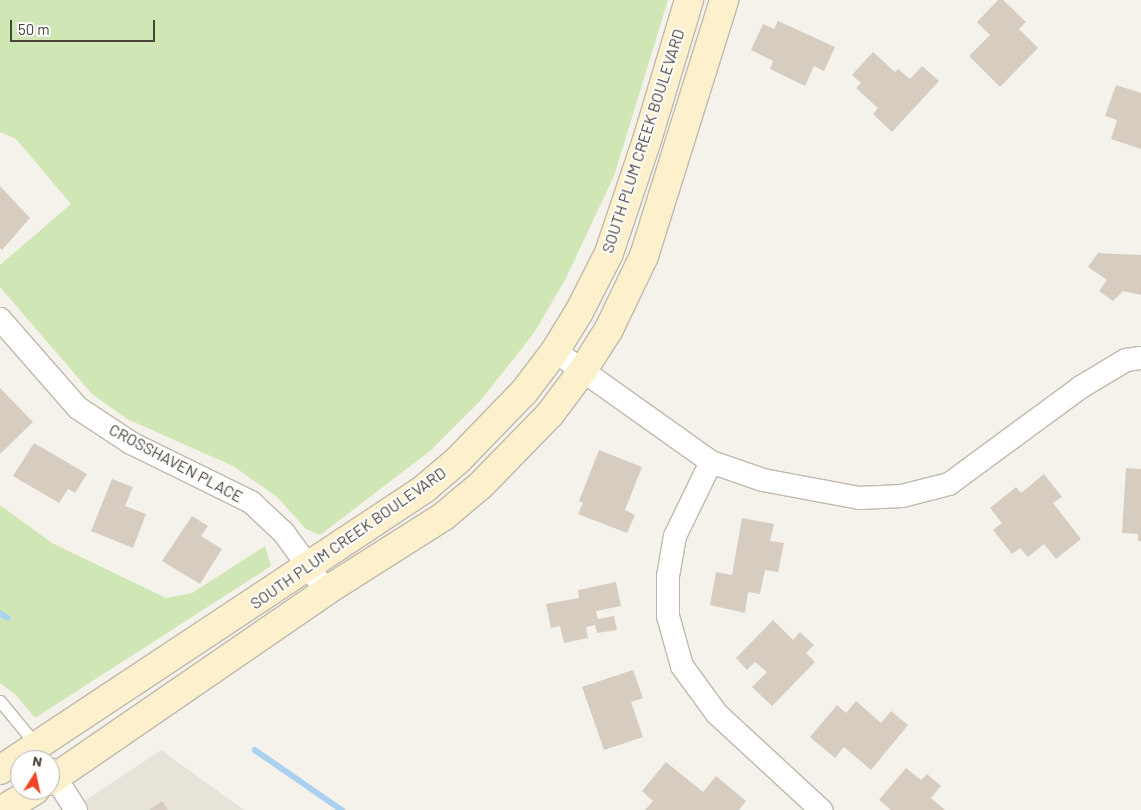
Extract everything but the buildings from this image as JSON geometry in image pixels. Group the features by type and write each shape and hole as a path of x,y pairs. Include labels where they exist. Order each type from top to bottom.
{"street":[{"name":"SOUTH PLUM CREEK BOULEVARD","path":"60,759 307,568 424,489 458,460 524,392 555,351 579,312 612,243 689,0"},
{"name":"SOUTH PLUM CREEK BOULEVARD","path":"60,761 444,516 481,485 550,414 583,370 609,329 644,256 724,0"},
{"name":"CROSSHAVEN PLACE","path":"0,319 78,408 131,443 251,502 284,533 307,568 326,591"},
{"path":"555,351 711,462 763,480 859,498 902,496 949,484 1081,387 1126,360 1141,358"},
{"path":"711,462 675,536 668,576 668,616 682,666 717,714 821,810"},
{"path":"60,790 76,810"},
{"name":"SOUTH PLUM CREEK BOULEVARD","path":"2,810 13,800"}],"lane":[{"path":"0,700 32,750"}],"shaded area":[{"path":"161,750 244,810 71,810"}],"green space":[{"path":"0,0 668,0 614,176 566,278 534,333 480,401 430,451 320,535 306,529 277,497 233,466 127,419 92,394 0,287 0,265 71,204 16,139 0,132"},
{"path":"0,505 52,543 166,598 192,593 265,546 271,566 35,718 16,695 0,683"}],"waterway":[{"path":"0,613 8,618"},
{"path":"255,750 342,810"}]}
